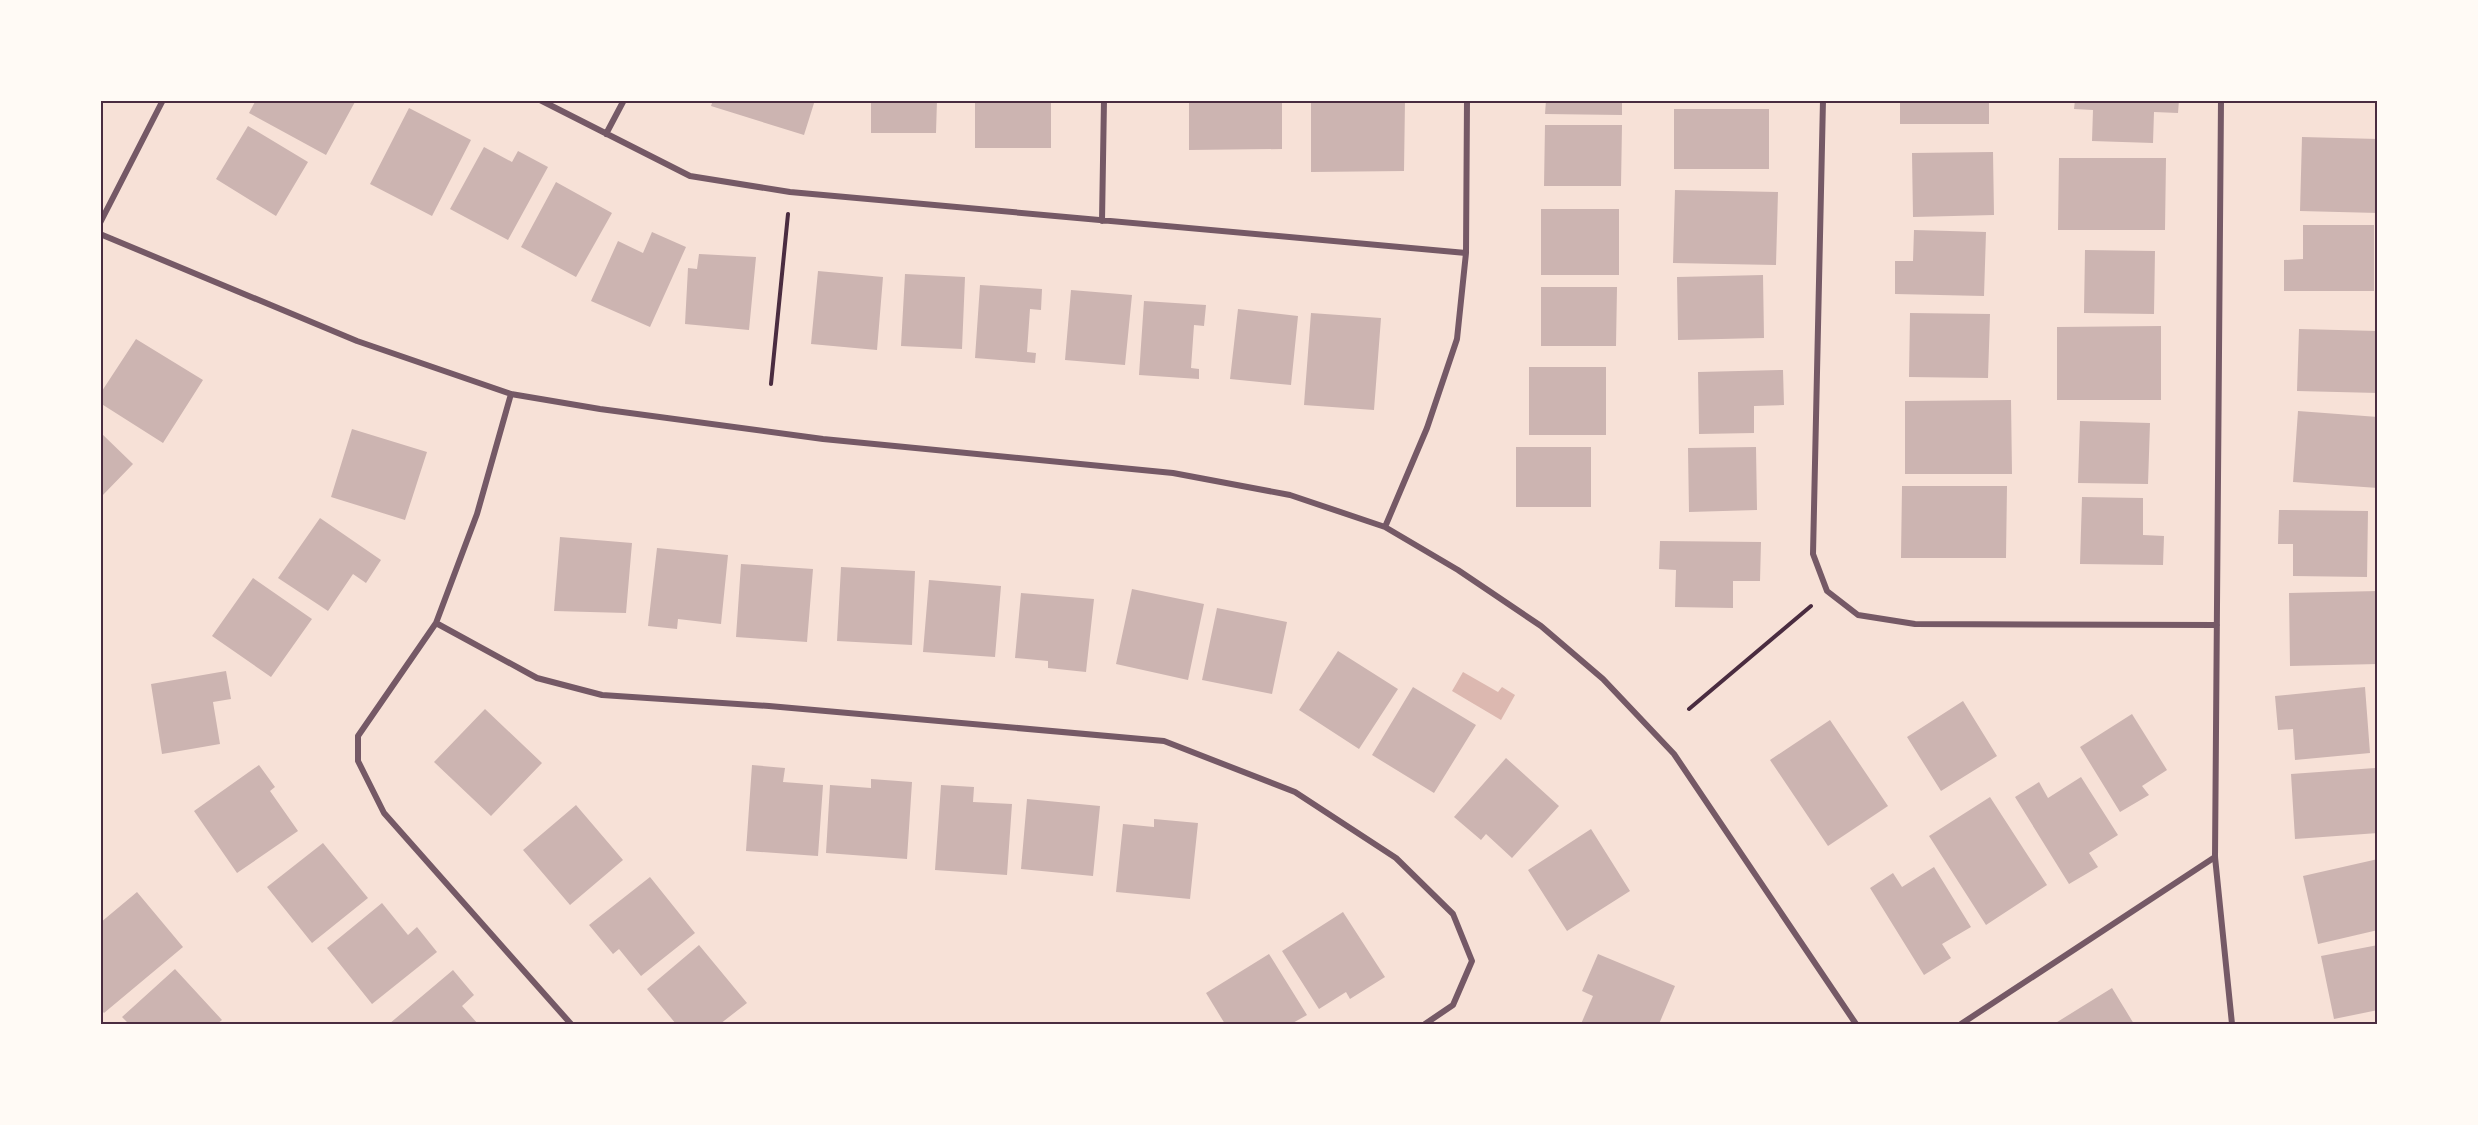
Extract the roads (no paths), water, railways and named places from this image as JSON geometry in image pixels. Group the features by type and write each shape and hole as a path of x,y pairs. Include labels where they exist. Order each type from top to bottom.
{"street":[{"path":"100,223 163,100"},
{"path":"540,100 690,176 790,192 1466,253"},
{"path":"606,134 624,100"},
{"path":"1102,221 1104,100"},
{"path":"1385,527 1428,428 1457,339 1466,253 1467,100"},
{"path":"1823,100 1813,554 1827,591 1858,615 1915,624 2217,625"},
{"path":"2221,100 2215,857 2232,1024"},
{"path":"100,234 357,340 511,394 600,409 823,439 1173,473 1290,495 1385,527 1458,570 1541,626 1603,679 1674,754 1856,1024"},
{"path":"511,394 477,514 436,623 358,736 358,761 384,813 570,1024"},
{"path":"436,623 537,678 602,695 769,706 1164,741 1294,792 1396,858 1453,914 1472,961 1453,1005 1425,1024"},
{"path":"1962,1024 2215,857"}]}
